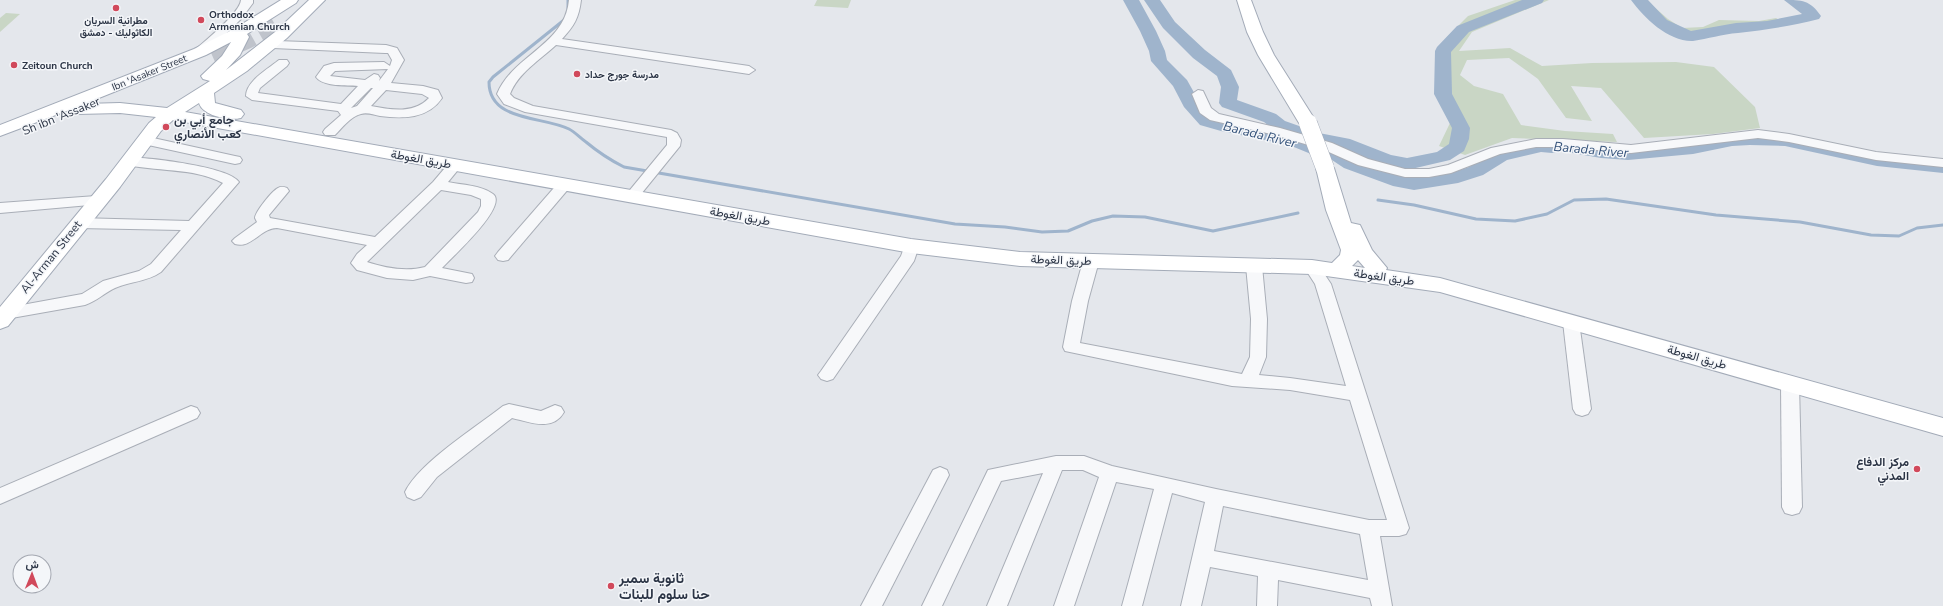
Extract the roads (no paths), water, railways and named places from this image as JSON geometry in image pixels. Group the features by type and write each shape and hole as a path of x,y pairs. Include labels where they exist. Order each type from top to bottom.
{"main road":[{"name":"Ibn 'Asaker Street","path":"0,131 206,53 239,29 291,0"},
{"path":"239,29 246,41 265,41 279,34 305,0"},
{"path":"164,113 206,91 241,68 318,0"},
{"path":"1244,0 1266,55 1308,123 1328,177 1350,221 1363,253 1377,268"},
{"path":"164,113 220,67 234,52 239,29"},
{"name":"Sh ibn 'Assaker","path":"0,141 206,53"},
{"path":"206,91 205,102 213,109 220,111 330,132 888,231 990,246 1037,250 1242,256 1341,264 1422,275 1562,309 1943,419"},
{"name":"طريق الغوطة","path":"77,109 120,108 164,113 564,184 639,187 911,246 1020,259 1312,268 1440,285 1943,427"},
{"name":"Al-Arman Street","path":"3,317 128,161 164,113"},
{"name":"Al-Arman Street","path":"99,197 99,189 102,183 164,113"},
{"path":"1328,177 1336,210 1351,250 1349,258 1341,264"}],"street":[{"path":"575,0 575,11 572,19 553,41 509,82 504,88 503,94 510,101 530,109 671,134 675,141 639,187"},
{"path":"239,29 247,2"},
{"path":"279,34 386,49 393,51 396,54 398,60 396,66 383,85 352,110 330,132"},
{"path":"553,41 749,70"},
{"path":"352,110 369,83 396,54"},
{"path":"283,63 256,85 252,90 252,96 352,110 406,114 426,108 436,98 432,93 423,90 327,79 322,77 328,69 334,66 384,66"},
{"path":"1198,94 1206,110 1215,117 1275,131 1335,149 1378,167 1411,174 1451,169 1496,151 1536,143 1563,143 1632,149 1758,134 1789,138 1876,156 1943,163"},
{"path":"144,140 235,160"},
{"path":"3,317 85,298 93,295 113,282 140,278 156,268 232,182 209,174 161,164 128,161"},
{"path":"438,185 474,191 488,197 488,206 484,214 430,271 420,275 406,275 362,266 359,263 362,258 438,185 455,165"},
{"path":"503,256 564,184"},
{"path":"266,223 262,218 262,214 282,191"},
{"path":"0,208 99,197"},
{"path":"78,223 193,226"},
{"path":"240,241 266,223 288,225 378,242"},
{"path":"827,376 909,257 911,246"},
{"path":"1091,261 1080,301 1072,347 1232,380 1290,384 1357,394"},
{"path":"1248,381 1258,357 1259,319 1254,266"},
{"path":"932,606 995,475 1056,463 1084,463 1110,473 1165,484 1216,497 1369,528 1399,528 1323,284 1312,268"},
{"path":"430,271 466,278"},
{"path":"1572,322 1582,409"},
{"path":"1790,384 1792,507"},
{"path":"414,492 430,472 509,411 523,413 537,418 544,418 555,412"},
{"path":"0,496 191,413"},
{"path":"997,606 1056,463"},
{"path":"1064,606 1110,473"},
{"path":"871,606 940,475"},
{"path":"1132,606 1165,484"},
{"path":"1191,606 1216,497"},
{"path":"1202,557 1268,570 1381,598 1369,528"},
{"path":"1267,606 1268,570"}],"waterway":[{"path":"568,0 568,9"},
{"name":"Barada River","path":"1131,0 1148,31 1157,51 1159,61 1181,84 1193,107 1206,121 1221,126 1294,140 1318,150 1331,151 1351,164 1393,180 1414,184 1458,177 1476,171 1501,156 1531,150 1538,146 1552,147 1561,145 1601,152 1628,154 1693,148 1732,140 1750,139 1785,140 1877,160 1943,167"},
{"name":"Barada River","path":"1152,0 1169,25 1199,54 1225,74 1230,87 1228,103 1270,118 1279,125 1315,138 1343,143 1385,159 1407,164 1443,156 1457,147 1460,139 1461,128 1443,94 1443,51 1463,29 1536,0"},
{"name":"Barada River","path":"1639,0 1661,23 1679,33 1691,36 1736,28 1767,26 1813,16 1807,9 1792,0"},
{"path":"564,20 493,77 489,82 491,95 498,104 507,111 519,116 569,129 614,162 624,167 955,224 1005,227 1042,232 1068,231 1092,221 1113,216 1145,217 1213,231 1298,213"},
{"path":"1378,200 1414,205 1476,219 1515,221 1547,214 1574,200 1606,199 1716,215 1800,222 1871,235 1899,236 1917,228 1943,225"}],"tunnel":[{"path":"212,55 249,39 279,22"}],"place":[{"name":"مطرانية السريان الكاثوليك - دمشق","path":"116,8"},
{"name":"Orthodox Armenian Church","path":"201,20"},
{"name":"Zeitoun Church","path":"14,65"},
{"name":"مدرسة جورج حداد","path":"577,74"},
{"name":"جامع أبي بن كعب الأنصاري","path":"166,127"},
{"name":"مركز الدفاع المدني","path":"1917,469"},
{"name":"ثانوية سمير حنا سلوم للبنات","path":"611,586"}]}
